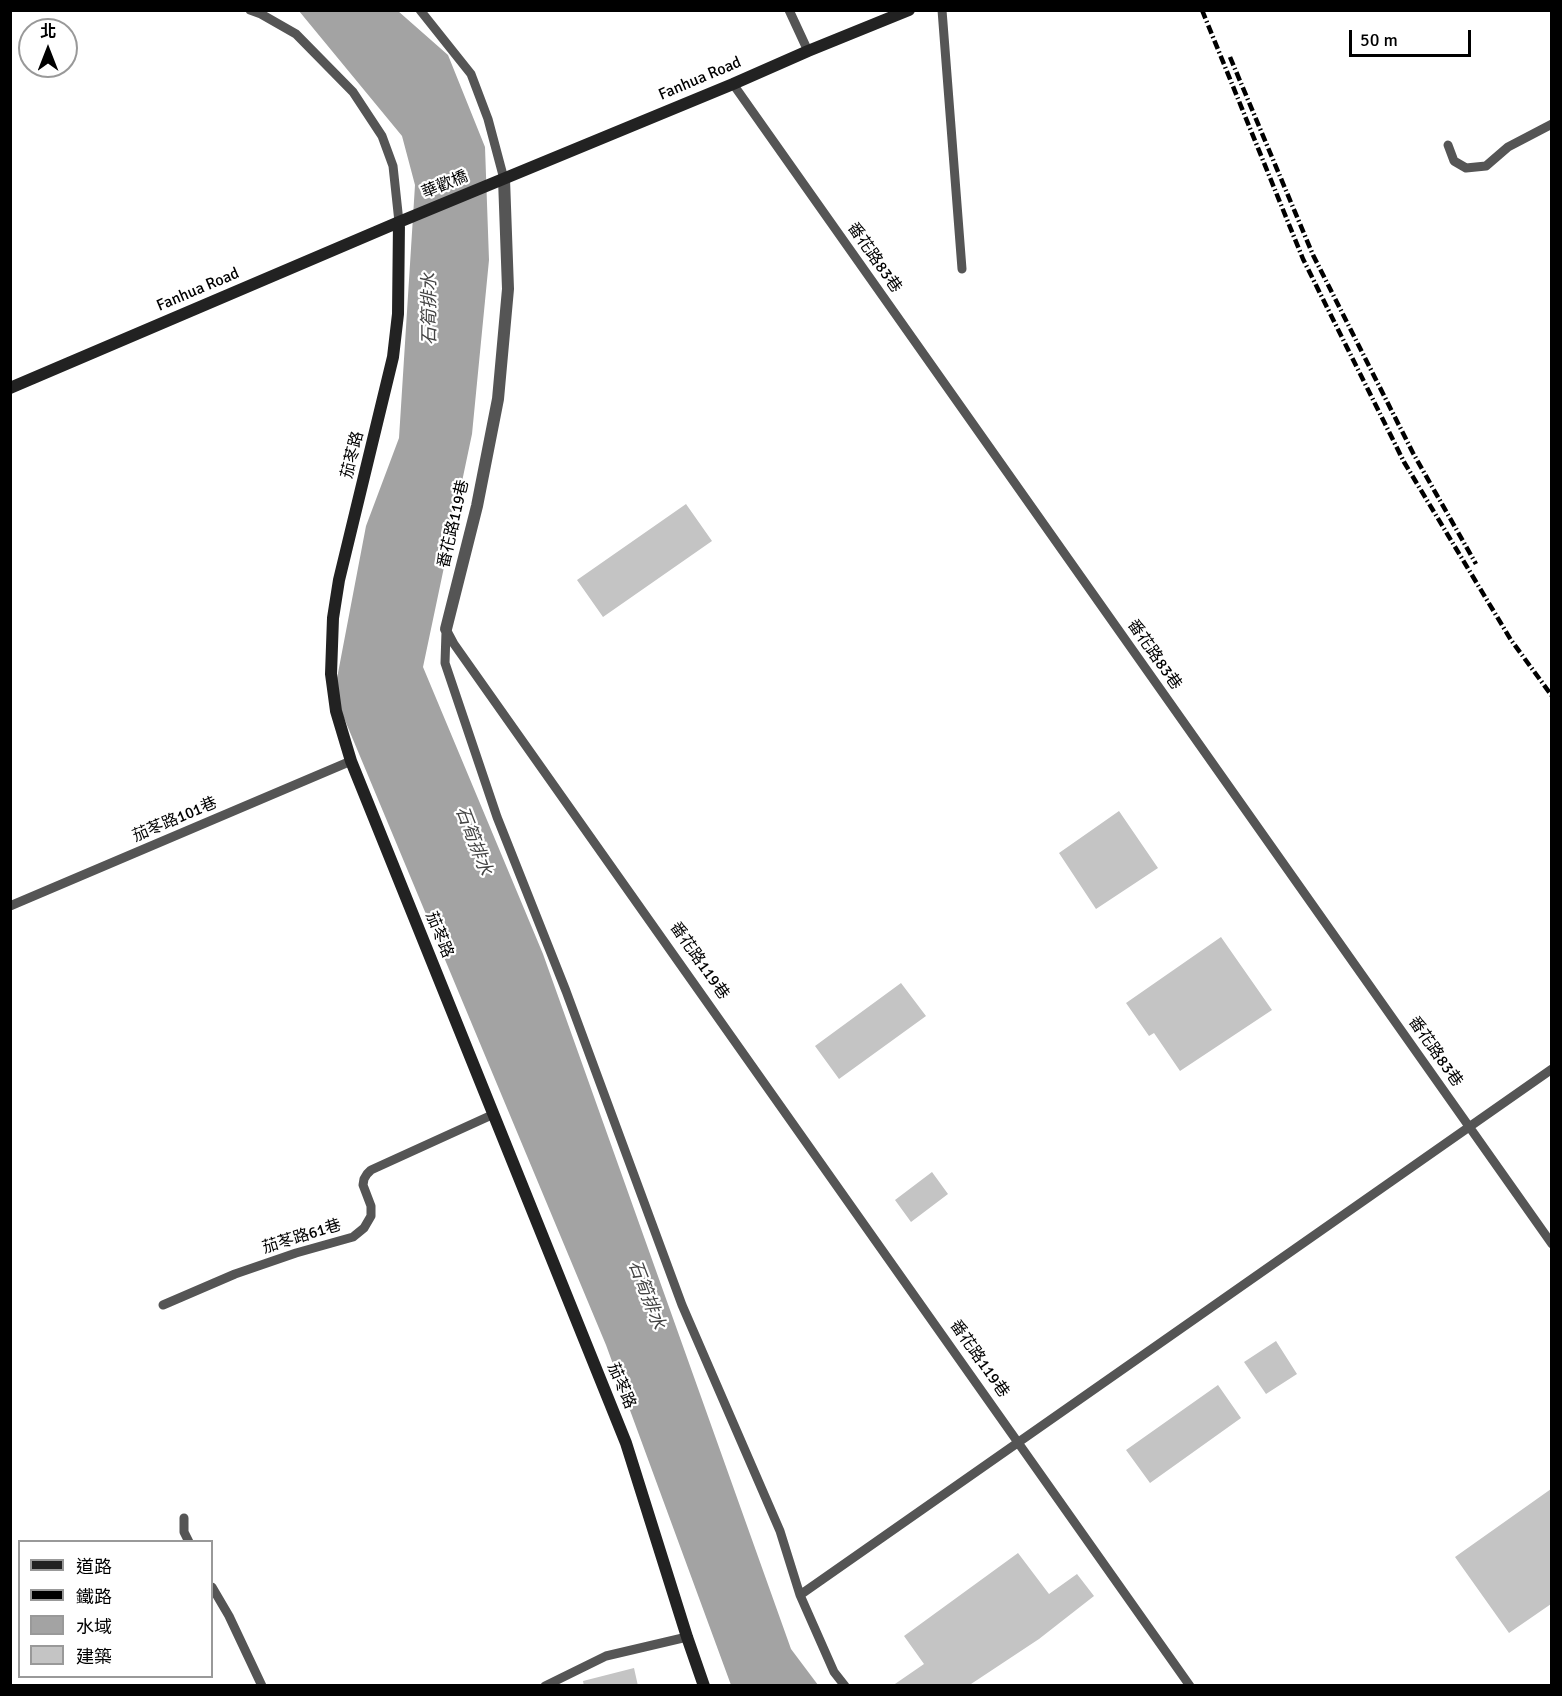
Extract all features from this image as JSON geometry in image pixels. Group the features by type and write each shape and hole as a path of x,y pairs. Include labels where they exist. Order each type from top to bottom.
{"street":[{"name":"Fanhua Road","path":"504,179 909,10"},
{"name":"華歡橋","path":"399,222 504,179"},
{"name":"番花路119巷","path":"446,629 477,506 498,399 508,289 504,179"},
{"name":"Fanhua Road","path":"10,388 399,222"},
{"name":"茄苳路","path":"399,222 398,314 393,357 339,580 333,618 331,655 333,692 340,729 626,1443 704,1686"}],"lane":[{"path":"250,10 296,34 353,92 382,136 393,166 399,222"},
{"path":"420,10 471,74 488,119 504,179"},
{"path":"789,10 808,51"},
{"path":"942,10 962,269"},
{"name":"番花路83巷","path":"733,84 1551,1244"},
{"path":"1448,145 1454,161 1466,168 1486,165 1508,147 1551,124"},
{"path":"446,629 445,663 497,817 566,991 682,1305 780,1531 800,1595 834,1672 845,1686"},
{"name":"番花路119巷","path":"446,629 454,644 1190,1686"},
{"name":"茄苳路101巷","path":"10,906 351,761"},
{"path":"800,1595 1551,1069"},
{"name":"茄苳路61巷","path":"163,1305 235,1274 352,1237 364,1228 371,1216 371,1206 363,1185 371,1170 494,1114"},
{"path":"184,1518 184,1532 188,1540"},
{"path":"213,1589 262,1686"},
{"path":"546,1686 606,1656 687,1637"}],"water":[{"name":"石筍排水","path":"299,11 398,11 448,55 485,147 489,260 472,434 423,667 543,954 791,1649 818,1685 731,1685 606,1345 334,694 366,526 399,438 415,185 402,136"}],"building":[{"path":"686,504 712,541 603,617 577,580"},
{"path":"1119,811 1158,868 1096,909 1059,853"},
{"path":"1221,937 1272,1010 1180,1071 1154,1033 1149,1036 1126,1003"},
{"path":"901,983 926,1016 839,1079 815,1046"},
{"path":"932,1172 948,1194 911,1222 895,1200"},
{"path":"1276,1341 1297,1374 1266,1394 1244,1362"},
{"path":"1218,1385 1241,1418 1150,1483 1126,1450"},
{"path":"1551,1489 1551,1604 1509,1633 1455,1557"},
{"path":"1018,1553 1049,1594 1077,1574 1094,1596 1039,1639 968,1686 892,1686 924,1664 904,1636"},
{"path":"634,1668 638,1686 584,1686 583,1681"}],"railway":[{"path":"1202,10 1303,259 1404,462 1511,640 1552,696"},
{"path":"1230,57 1313,255 1413,453 1476,564"}]}
